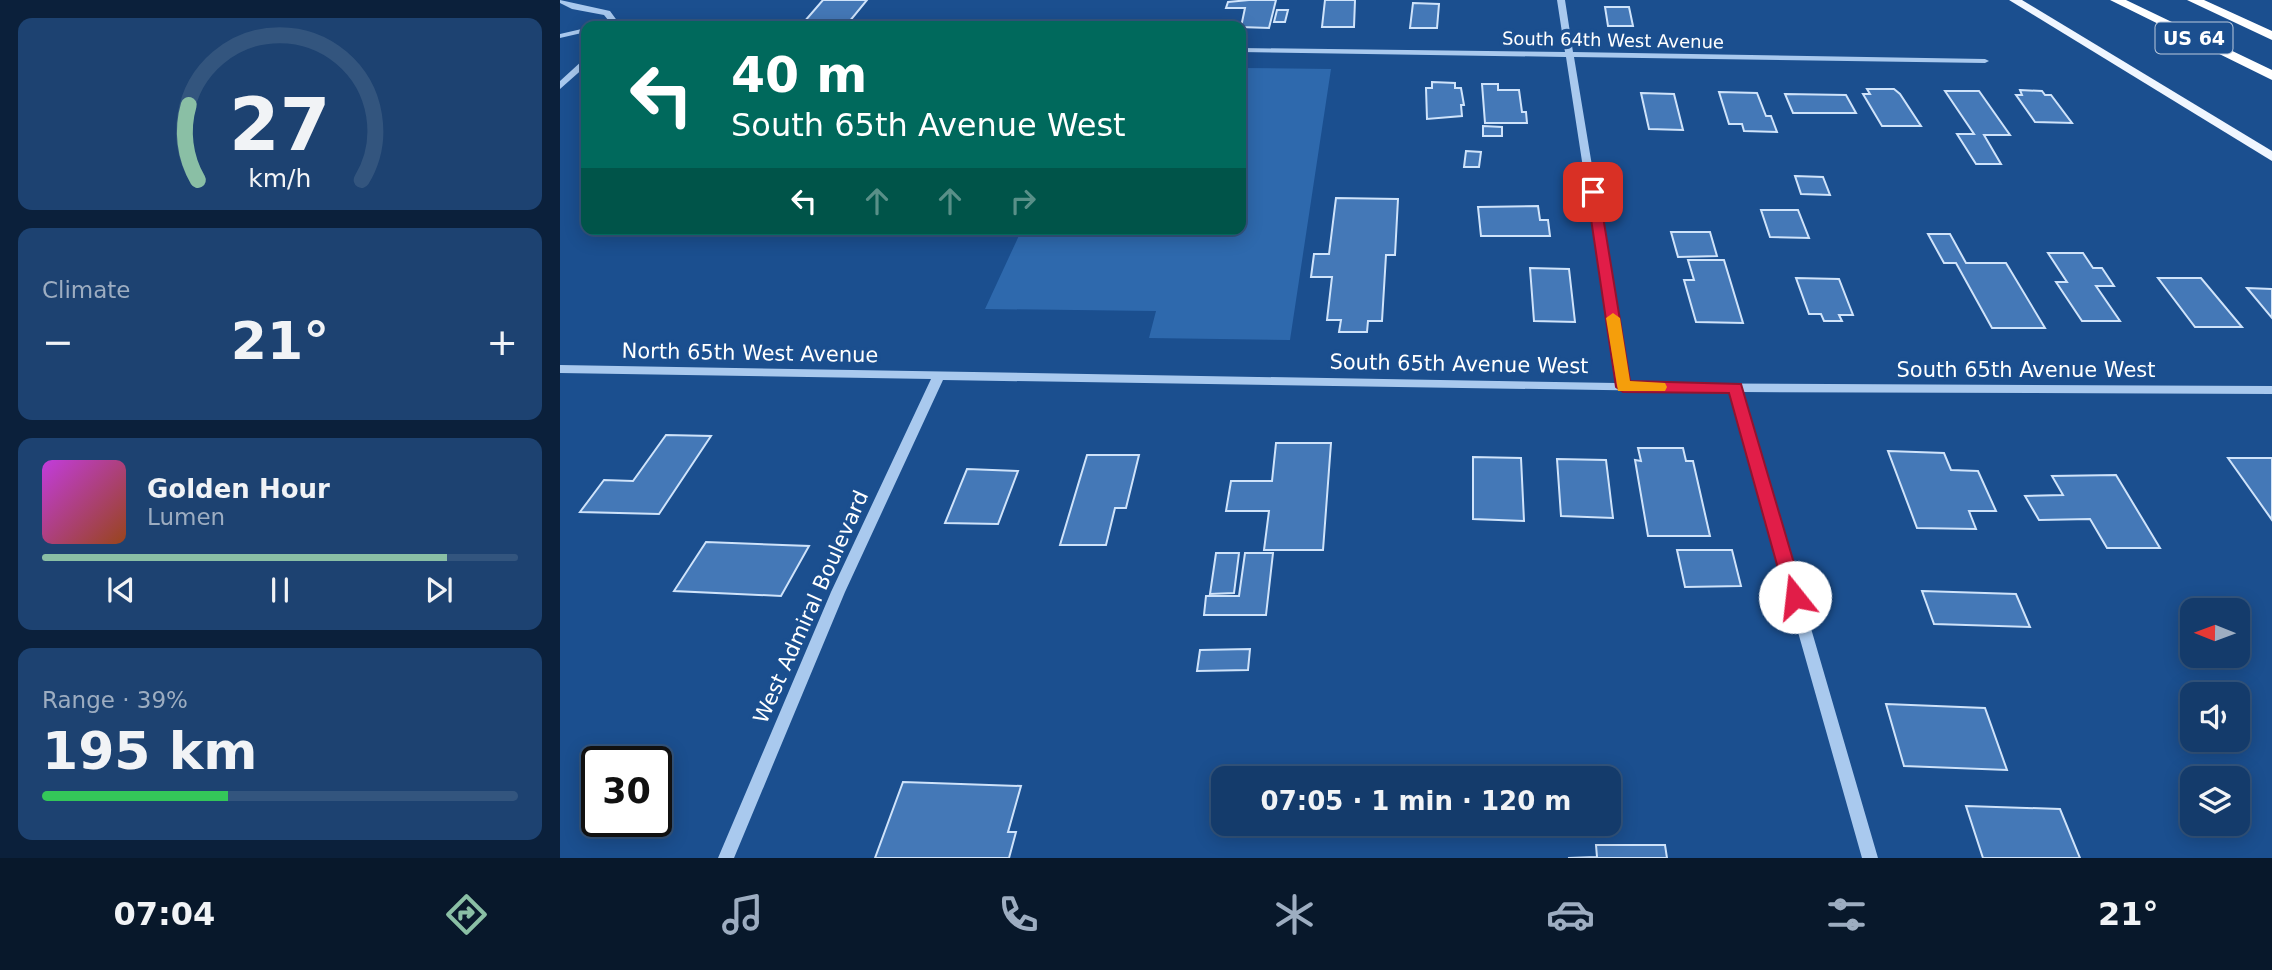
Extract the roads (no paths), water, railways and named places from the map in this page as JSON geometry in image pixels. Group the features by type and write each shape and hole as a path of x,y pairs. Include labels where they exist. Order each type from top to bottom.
{"highway":[{"name":"US 64","path":"2116,0 2272,76"},
{"name":"US 64","path":"2193,0 2272,36"}],"main road":[{"path":"2014,0 2272,157"}],"street":[{"path":"560,0 575,7 607,13 614,21"},
{"path":"1561,0 1623,387"},
{"path":"560,36 581,31"},
{"name":"South 64th West Avenue","path":"1246,50 1985,61"},
{"name":"North 65th West Avenue","path":"560,369 939,375"},
{"name":"South 65th Avenue West","path":"939,375 1623,387 2272,390"},
{"name":"West Admiral Boulevard","path":"726,858 838,592 939,375"},
{"path":"1735,388 1870,858"}],"lane":[{"path":"560,86 581,67"}]}
